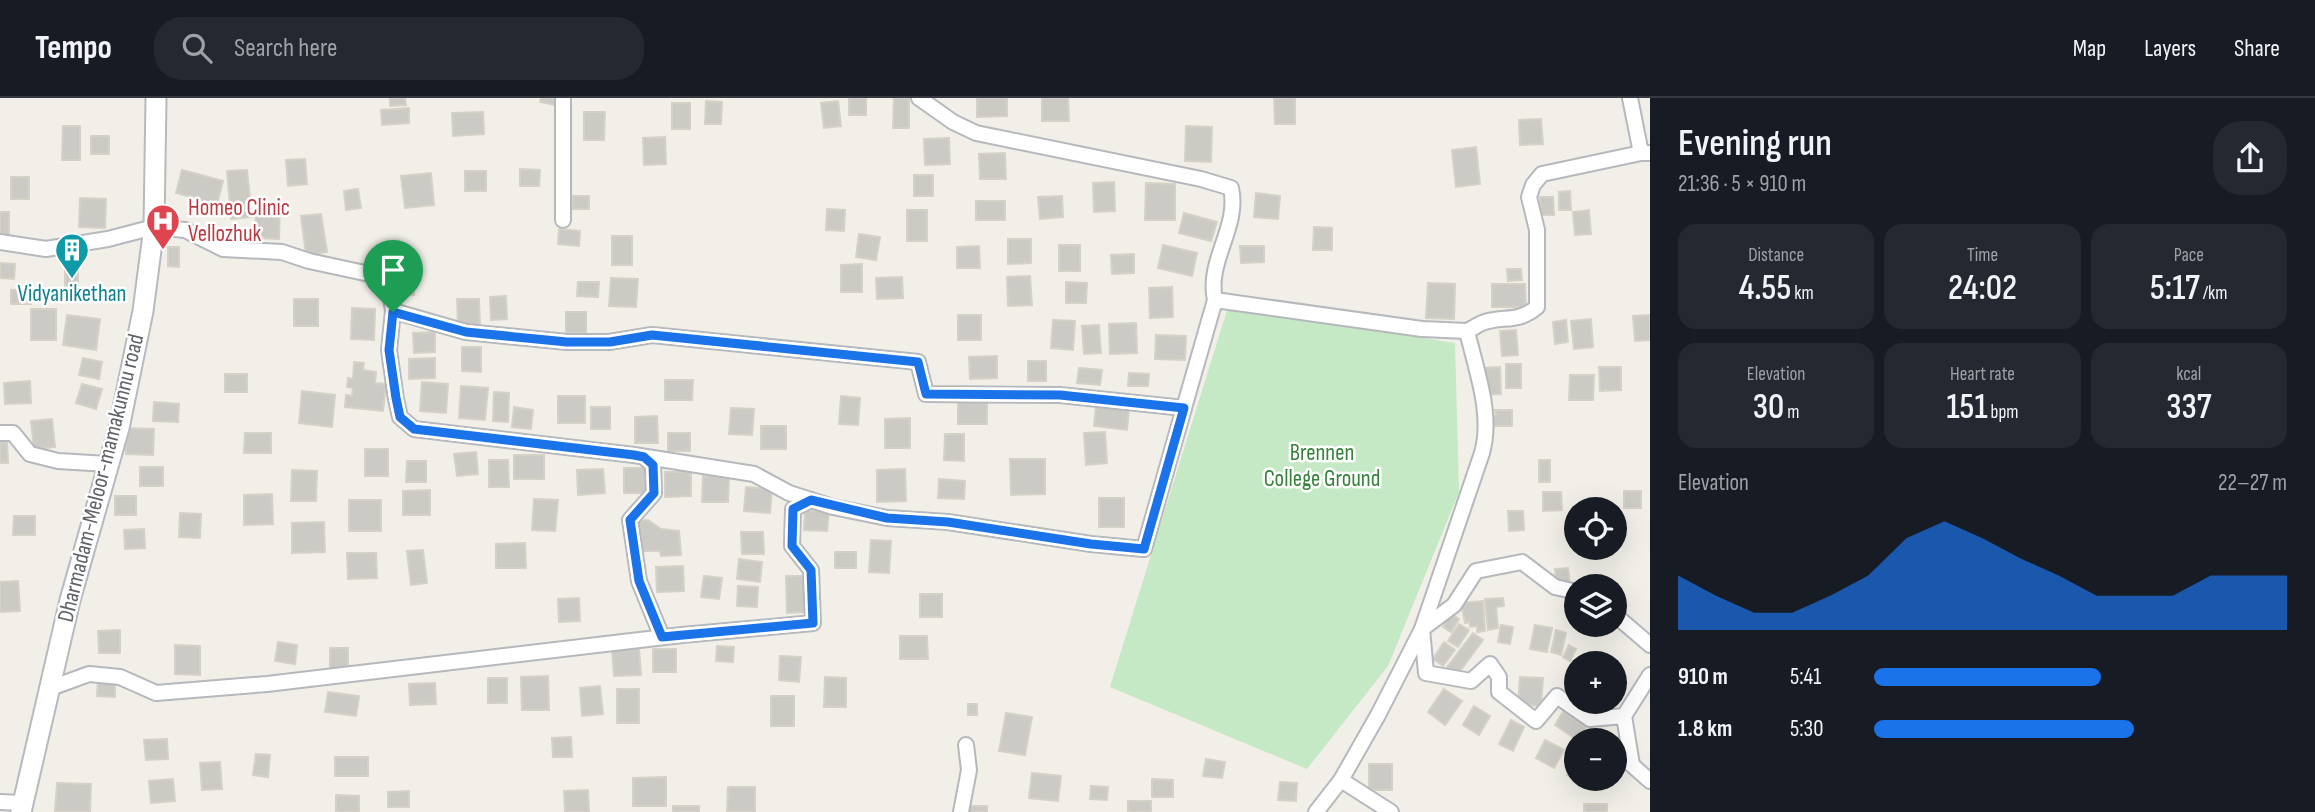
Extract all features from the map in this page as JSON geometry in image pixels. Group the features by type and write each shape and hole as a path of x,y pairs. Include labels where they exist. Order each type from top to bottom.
{"main road":[{"name":"Dharmadam-Meloor-mamakunnu road","path":"22,808 70,600 119,428 143,312 154,227 156,98"}],"street":[{"path":"563,98 563,220"},
{"path":"1215,300 1422,329 1467,331 1484,322 1528,315 1538,307 1537,230 1529,197 1533,185 1542,174 1646,153 1630,98"},
{"path":"0,242 46,249 108,239 154,227 185,230 223,249 282,252 309,261 388,278 393,312 389,350 396,398 400,417 414,429 644,457 754,474 789,494 887,518 948,522 1091,544 1144,549 1215,300 1213,277 1231,218 1234,200 1231,188 1201,179 976,133 953,122 922,99"},
{"path":"393,312 466,332 567,342 610,342 652,335 918,362 926,394 1060,395 1184,408"},
{"path":"1316,812 1340,780 1422,629 1468,498 1487,435 1481,389 1467,331"},
{"path":"0,433 13,433 30,454 58,461 108,464"},
{"path":"644,457 653,465 654,493 630,520 639,581 662,637"},
{"path":"48,689 89,674 120,677 156,693 253,685 662,637 813,623 811,570 792,546 793,509 811,500"},
{"path":"1422,629 1454,605 1476,570 1522,562 1555,587 1564,589"},
{"path":"1627,625 1650,645"},
{"path":"1422,629 1426,673 1471,681 1490,664 1499,677 1499,692 1536,721 1557,696 1590,719 1624,716"},
{"path":"1650,675 1624,716 1632,765 1650,781"},
{"path":"961,812 969,770 966,745"},
{"path":"1340,780 1391,812"},
{"path":"0,802 22,808"}],"green space":[{"name":"Brennen College Ground","path":"1228,307 1455,343 1459,492 1388,666 1307,769 1110,687"}],"building":[{"path":"390,98 405,98 406,105 390,106"},
{"path":"541,98 558,98 556,105 540,102"},
{"path":"849,98 866,98 866,115 849,115"},
{"path":"894,98 909,98 909,128 893,128"},
{"path":"977,98 1007,98 1007,116 977,117"},
{"path":"1042,98 1068,98 1069,121 1042,121"},
{"path":"1274,98 1295,98 1295,124 1275,124"},
{"path":"706,101 722,102 721,124 705,124"},
{"path":"838,101 841,126 824,128 821,103"},
{"path":"672,103 690,103 690,129 672,129"},
{"path":"409,108 409,123 382,125 381,110"},
{"path":"483,112 484,134 453,136 452,113"},
{"path":"584,112 605,112 604,140 584,140"},
{"path":"1541,119 1543,144 1520,145 1519,120"},
{"path":"63,126 80,126 80,160 62,160"},
{"path":"1186,126 1212,127 1211,162 1185,161"},
{"path":"91,136 109,136 109,154 91,154"},
{"path":"665,137 666,164 644,165 643,138"},
{"path":"949,138 950,164 925,165 924,139"},
{"path":"1476,147 1480,184 1456,187 1452,150"},
{"path":"1005,153 1006,179 980,179 979,154"},
{"path":"305,159 307,184 288,186 286,160"},
{"path":"520,169 540,170 539,186 520,186"},
{"path":"182,170 223,181 217,204 176,193"},
{"path":"247,170 252,217 231,219 227,171"},
{"path":"465,171 486,171 486,191 465,191"},
{"path":"431,173 434,205 405,208 401,176"},
{"path":"914,175 933,175 933,196 914,196"},
{"path":"11,177 29,177 29,199 11,199"},
{"path":"1114,182 1115,211 1094,212 1093,183"},
{"path":"1146,183 1175,184 1175,220 1145,220"},
{"path":"358,189 361,208 346,210 344,191"},
{"path":"1570,191 1571,210 1559,210 1559,192"},
{"path":"1256,193 1280,196 1278,219 1254,217"},
{"path":"573,196 589,196 589,209 573,209"},
{"path":"1062,196 1063,217 1040,219 1038,197"},
{"path":"1540,197 1553,197 1554,215 1541,215"},
{"path":"80,198 106,199 105,228 79,227"},
{"path":"976,201 1005,201 1005,220 976,220"},
{"path":"256,203 280,204 279,239 255,238"},
{"path":"827,209 845,210 844,231 826,230"},
{"path":"907,210 927,210 927,241 907,241"},
{"path":"1589,210 1591,234 1575,235 1573,212"},
{"path":"0,212 9,212 9,237 0,237"},
{"path":"1184,213 1217,222 1211,241 1179,233"},
{"path":"321,214 327,252 306,255 301,216"},
{"path":"1314,227 1332,228 1332,250 1313,250"},
{"path":"559,229 580,231 579,246 558,244"},
{"path":"859,234 880,237 876,260 856,257"},
{"path":"612,236 632,236 632,265 612,265"},
{"path":"1008,239 1031,239 1031,263 1008,264"},
{"path":"1059,245 1080,245 1080,271 1059,271"},
{"path":"1163,245 1197,253 1192,276 1158,268"},
{"path":"979,246 980,268 957,268 957,247"},
{"path":"1240,246 1264,246 1264,262 1241,263"},
{"path":"168,247 179,247 179,267 168,266"},
{"path":"1134,254 1134,273 1112,274 1111,255"},
{"name":"Vidyanikethan","path":"65,261 78,261 78,298 65,298"},
{"path":"0,263 15,264 14,279 0,278"},
{"path":"862,264 862,292 841,292 841,265"},
{"path":"1507,269 1521,269 1522,280 1508,281"},
{"path":"398,274 415,275 414,295 398,295"},
{"path":"1030,276 1032,305 1008,306 1007,277"},
{"path":"902,277 903,298 877,299 876,278"},
{"path":"611,278 638,279 636,307 609,306"},
{"path":"578,282 599,282 598,297 577,296"},
{"path":"1066,282 1087,283 1086,303 1066,303"},
{"path":"1428,283 1455,284 1454,319 1426,318"},
{"path":"1492,284 1525,284 1526,307 1492,307"},
{"path":"1172,287 1173,317 1150,318 1149,288"},
{"path":"11,290 31,290 31,304 11,304"},
{"path":"506,296 507,319 491,320 490,297"},
{"path":"294,299 318,299 318,326 294,326"},
{"path":"457,299 479,299 480,325 458,326"},
{"path":"352,308 375,309 374,340 351,339"},
{"path":"31,309 56,309 56,340 31,340"},
{"path":"566,312 586,312 586,333 566,333"},
{"path":"67,315 100,319 96,350 63,345"},
{"path":"958,315 981,315 981,340 958,340"},
{"path":"1650,315 1650,340 1635,341 1633,316"},
{"path":"1591,319 1593,347 1574,349 1571,321"},
{"path":"1053,320 1075,321 1073,350 1051,348"},
{"path":"1566,320 1568,342 1555,344 1553,322"},
{"path":"1136,323 1137,353 1110,354 1109,324"},
{"path":"1099,325 1101,353 1084,354 1082,326"},
{"path":"1516,330 1518,355 1502,356 1500,331"},
{"path":"435,332 435,352 414,353 413,333"},
{"path":"1156,335 1186,336 1185,360 1155,359"},
{"path":"462,347 481,347 481,372 462,371"},
{"path":"997,356 997,378 970,379 969,357"},
{"path":"83,358 102,362 99,379 79,375"},
{"path":"435,358 435,378 409,379 409,359"},
{"path":"1028,361 1046,361 1046,381 1028,381"},
{"path":"354,362 364,363 363,370 376,372 375,383 386,384 383,411 345,407 346,395 352,396 353,388 347,387 348,378 353,379"},
{"path":"1506,364 1521,364 1521,388 1506,388"},
{"path":"1500,367 1501,394 1485,395 1483,368"},
{"path":"1599,367 1621,367 1621,390 1600,391"},
{"path":"1079,368 1102,370 1100,385 1077,383"},
{"path":"1129,373 1149,374 1148,386 1128,386"},
{"path":"225,374 247,374 247,392 225,392"},
{"path":"1570,375 1594,375 1593,400 1569,400"},
{"path":"665,380 693,380 692,400 665,400"},
{"path":"30,381 31,403 5,404 4,383"},
{"path":"422,382 448,384 446,413 420,411"},
{"path":"82,384 102,389 96,409 76,403"},
{"path":"461,386 488,388 485,420 459,418"},
{"path":"302,391 335,395 332,427 299,423"},
{"path":"494,392 509,393 508,422 493,421"},
{"path":"558,396 585,396 585,423 558,423"},
{"path":"841,396 860,398 858,425 839,424"},
{"path":"958,397 987,397 987,424 958,424"},
{"path":"154,402 179,404 178,422 153,421"},
{"path":"1096,406 1129,410 1127,430 1094,426"},
{"path":"514,407 533,410 531,429 512,427"},
{"path":"591,407 610,407 610,429 591,429"},
{"path":"731,408 754,409 752,435 729,434"},
{"path":"1495,410 1512,410 1512,426 1488,426 1488,416 1496,416"},
{"path":"657,416 658,443 635,443 635,417"},
{"path":"910,418 910,448 885,448 885,419"},
{"path":"52,419 55,447 34,449 31,421"},
{"path":"761,426 786,426 786,449 761,449"},
{"path":"126,428 154,429 153,455 126,454"},
{"path":"1105,432 1107,463 1086,465 1084,433"},
{"path":"245,433 271,433 271,453 244,453"},
{"path":"668,433 690,433 690,451 668,451"},
{"path":"945,434 964,434 964,461 944,460"},
{"path":"0,442 7,442 8,463 0,463"},
{"path":"365,449 388,449 388,476 365,476"},
{"path":"476,452 478,474 457,476 454,454"},
{"path":"514,455 544,455 544,479 514,479"},
{"path":"1010,459 1045,459 1045,494 1011,495"},
{"path":"489,460 508,460 509,487 489,487"},
{"path":"1539,460 1550,460 1550,482 1539,482"},
{"path":"407,461 426,461 426,482 406,482"},
{"path":"140,467 163,467 163,486 140,486"},
{"path":"624,468 650,468 650,493 624,493"},
{"path":"603,469 605,493 578,495 577,470"},
{"path":"905,469 906,501 877,502 877,470"},
{"path":"292,470 317,471 316,501 291,501"},
{"path":"665,472 691,472 691,496 665,497"},
{"path":"703,476 729,477 728,502 702,502"},
{"path":"939,479 965,481 964,499 938,498"},
{"path":"746,487 772,489 770,513 744,511"},
{"path":"430,490 430,515 403,515 403,491"},
{"path":"1624,491 1641,491 1641,508 1627,508 1627,497 1624,497"},
{"path":"1543,492 1561,492 1562,510 1543,511"},
{"path":"272,494 273,524 244,525 244,495"},
{"path":"115,496 136,496 136,515 115,515"},
{"path":"1099,498 1124,498 1124,527 1099,527"},
{"path":"534,499 558,500 555,531 532,530"},
{"path":"349,500 381,500 381,531 349,531"},
{"path":"805,510 829,512 827,531 804,530"},
{"path":"1508,511 1523,511 1524,530 1509,531"},
{"path":"180,513 201,514 200,538 179,537"},
{"path":"14,516 35,516 35,535 13,535"},
{"path":"648,520 661,529 679,531 681,555 661,556 660,551 639,551 636,521"},
{"path":"324,522 325,552 292,553 292,523"},
{"path":"144,529 145,548 125,549 124,530"},
{"path":"741,532 763,532 764,554 742,554"},
{"path":"871,540 891,541 889,573 869,572"},
{"path":"525,543 526,568 496,568 496,544"},
{"path":"423,550 427,583 411,585 407,551"},
{"path":"835,552 856,552 856,568 835,568"},
{"path":"347,553 376,553 377,578 348,579"},
{"path":"739,559 762,562 760,582 737,579"},
{"path":"683,566 684,591 657,592 656,567"},
{"path":"1568,568 1569,574 1564,574 1564,584 1556,585 1555,569"},
{"path":"704,576 722,578 719,599 701,597"},
{"path":"786,576 805,576 806,612 787,613"},
{"path":"18,581 20,611 0,612 0,582"},
{"path":"738,586 758,587 757,607 737,606"},
{"path":"920,594 942,594 942,617 920,617"},
{"path":"579,598 580,621 559,622 558,599"},
{"path":"1503,598 1504,606 1496,607 1498,628 1488,630 1485,599"},
{"path":"1483,601 1485,631 1477,632 1477,626 1470,627 1469,622 1465,623 1461,603"},
{"path":"1451,614 1459,619 1451,632 1443,627"},
{"path":"1459,624 1469,630 1458,647 1448,641"},
{"path":"1501,625 1513,627 1510,644 1498,642"},
{"path":"1535,625 1552,628 1547,652 1530,649"},
{"path":"120,630 120,653 99,653 98,631"},
{"path":"1556,630 1564,632 1561,655 1551,652"},
{"path":"1473,633 1483,640 1458,674 1447,667"},
{"path":"900,636 927,636 928,659 900,659"},
{"path":"278,642 297,645 295,664 275,661"},
{"path":"1444,642 1455,650 1443,666 1433,659"},
{"path":"175,645 200,646 200,675 175,674"},
{"path":"1569,645 1576,649 1575,651 1566,651"},
{"path":"717,646 734,647 733,662 716,661"},
{"path":"330,648 348,648 348,671 330,671"},
{"path":"639,648 641,675 614,676 612,650"},
{"path":"653,649 676,649 676,672 653,672"},
{"path":"780,656 801,657 799,682 779,680"},
{"path":"548,676 549,710 522,710 521,677"},
{"path":"825,677 846,678 846,707 824,707"},
{"path":"1520,677 1543,678 1541,706 1518,704"},
{"path":"98,678 115,679 115,697 97,696"},
{"path":"488,678 507,678 507,703 488,703"},
{"path":"435,683 436,704 410,705 409,684"},
{"path":"600,686 603,714 582,716 580,688"},
{"path":"617,689 639,689 639,723 617,723"},
{"path":"1444,689 1462,701 1445,725 1428,712"},
{"path":"328,692 359,696 356,716 325,712"},
{"path":"771,696 794,696 794,726 771,726"},
{"path":"968,704 977,704 977,715 968,715"},
{"path":"1474,706 1490,716 1479,735 1463,725"},
{"path":"1563,712 1586,728 1564,728 1564,731 1555,725"},
{"path":"1006,713 1032,717 1025,755 999,751"},
{"path":"1511,720 1524,727 1513,751 1499,744"},
{"path":"571,737 572,757 553,757 552,738"},
{"path":"167,739 168,759 146,760 144,740"},
{"path":"1545,740 1564,750 1554,768 1536,758"},
{"path":"256,754 270,755 268,777 253,775"},
{"path":"335,757 368,757 368,776 335,776"},
{"path":"1206,759 1225,762 1222,778 1203,776"},
{"path":"220,762 222,789 202,790 200,763"},
{"path":"1369,764 1392,764 1392,790 1369,790"},
{"path":"1032,773 1061,776 1058,801 1029,798"},
{"path":"666,777 666,806 633,806 633,778"},
{"path":"173,779 175,801 151,803 149,781"},
{"path":"1152,779 1173,780 1173,797 1152,797"},
{"path":"1280,782 1297,783 1296,801 1278,800"},
{"path":"57,783 91,784 90,812 55,812"},
{"path":"1091,786 1108,787 1107,800 1090,799"},
{"path":"728,787 755,787 755,812 727,812"},
{"path":"588,790 589,812 565,812 564,791"},
{"path":"409,791 409,807 388,807 388,792"},
{"path":"336,795 359,796 359,812 336,812"},
{"path":"1128,801 1151,801 1151,812 1128,812"},
{"path":"1584,804 1607,804 1607,812 1584,812"},
{"path":"673,806 699,806 699,812 673,812"},
{"path":"967,806 987,806 987,812 967,812"}],"place":[{"name":"Homeo Clinic Vellozhuk","path":"163,251"},
{"name":"Vidyanikethan","path":"72,280"}],"route":[{"path":"393,312 466,332 567,342 610,342 652,335 918,362 926,394 1060,395 1184,408 1144,549 1091,544 948,522 887,518 811,500 793,509 792,546 811,570 813,623 662,637 639,581 630,520 654,493 653,465 644,457 634,455 414,429 400,417 396,398 389,350 393,312"}]}
